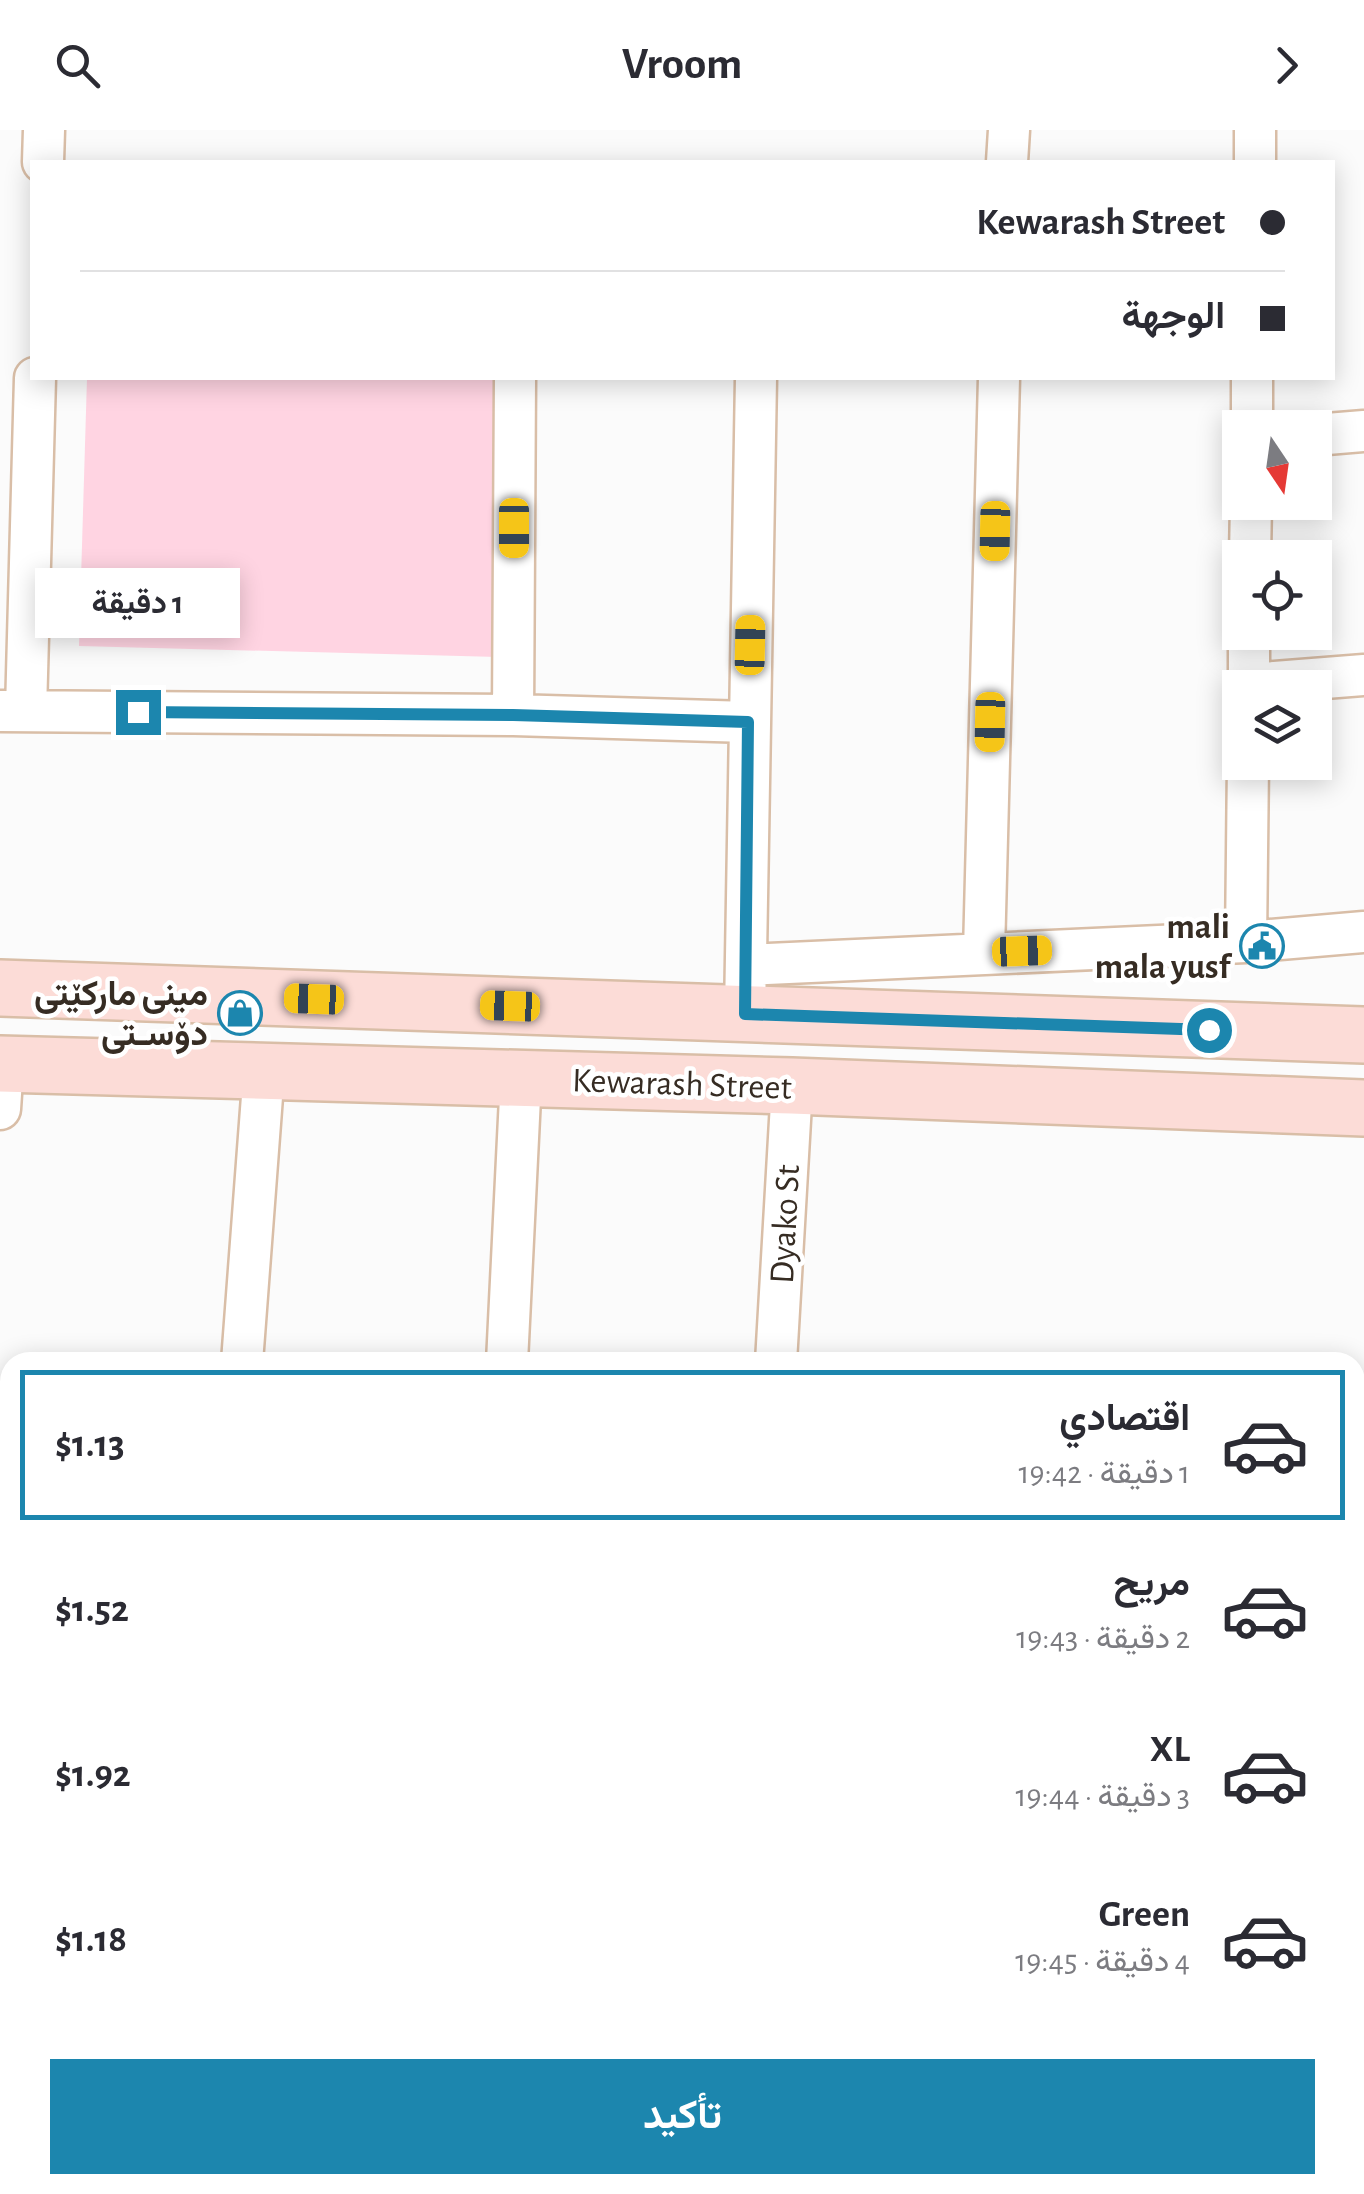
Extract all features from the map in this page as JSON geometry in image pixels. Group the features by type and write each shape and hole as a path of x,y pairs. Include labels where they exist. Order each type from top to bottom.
{"main road":[{"name":"Kewarash Street","path":"0,988 746,989 1364,1035"},
{"name":"Kewarash Street","path":"1,1079 264,1070 1364,1108"}],"street":[{"path":"42,160 44,130"},
{"path":"1007,160 1010,130"},
{"path":"1254,160 1255,130"},
{"path":"35,380 13,711 513,715 748,722"},
{"path":"513,715 515,380"},
{"path":"756,380 746,989 984,952 1246,942 1364,932"},
{"path":"984,952 999,380"},
{"path":"1252,380 1252,410"},
{"path":"1332,434 1364,431"},
{"path":"1332,677 1364,674"},
{"path":"1246,942 1248,780"},
{"path":"243,1352 264,1070"},
{"path":"507,1352 521,1078"},
{"name":"Dyako St","path":"777,1352 792,1086"}],"shaded area":[{"path":"87,380 506,380 498,657 79,646"}],"place":[{"name":"mali mala yusf","path":"1262,946"},
{"name":"مینی مارکێتی دۆسـتی","path":"240,1013"}],"route":[{"path":"138,712 513,715 748,722 745,1014 1209,1030"}]}
